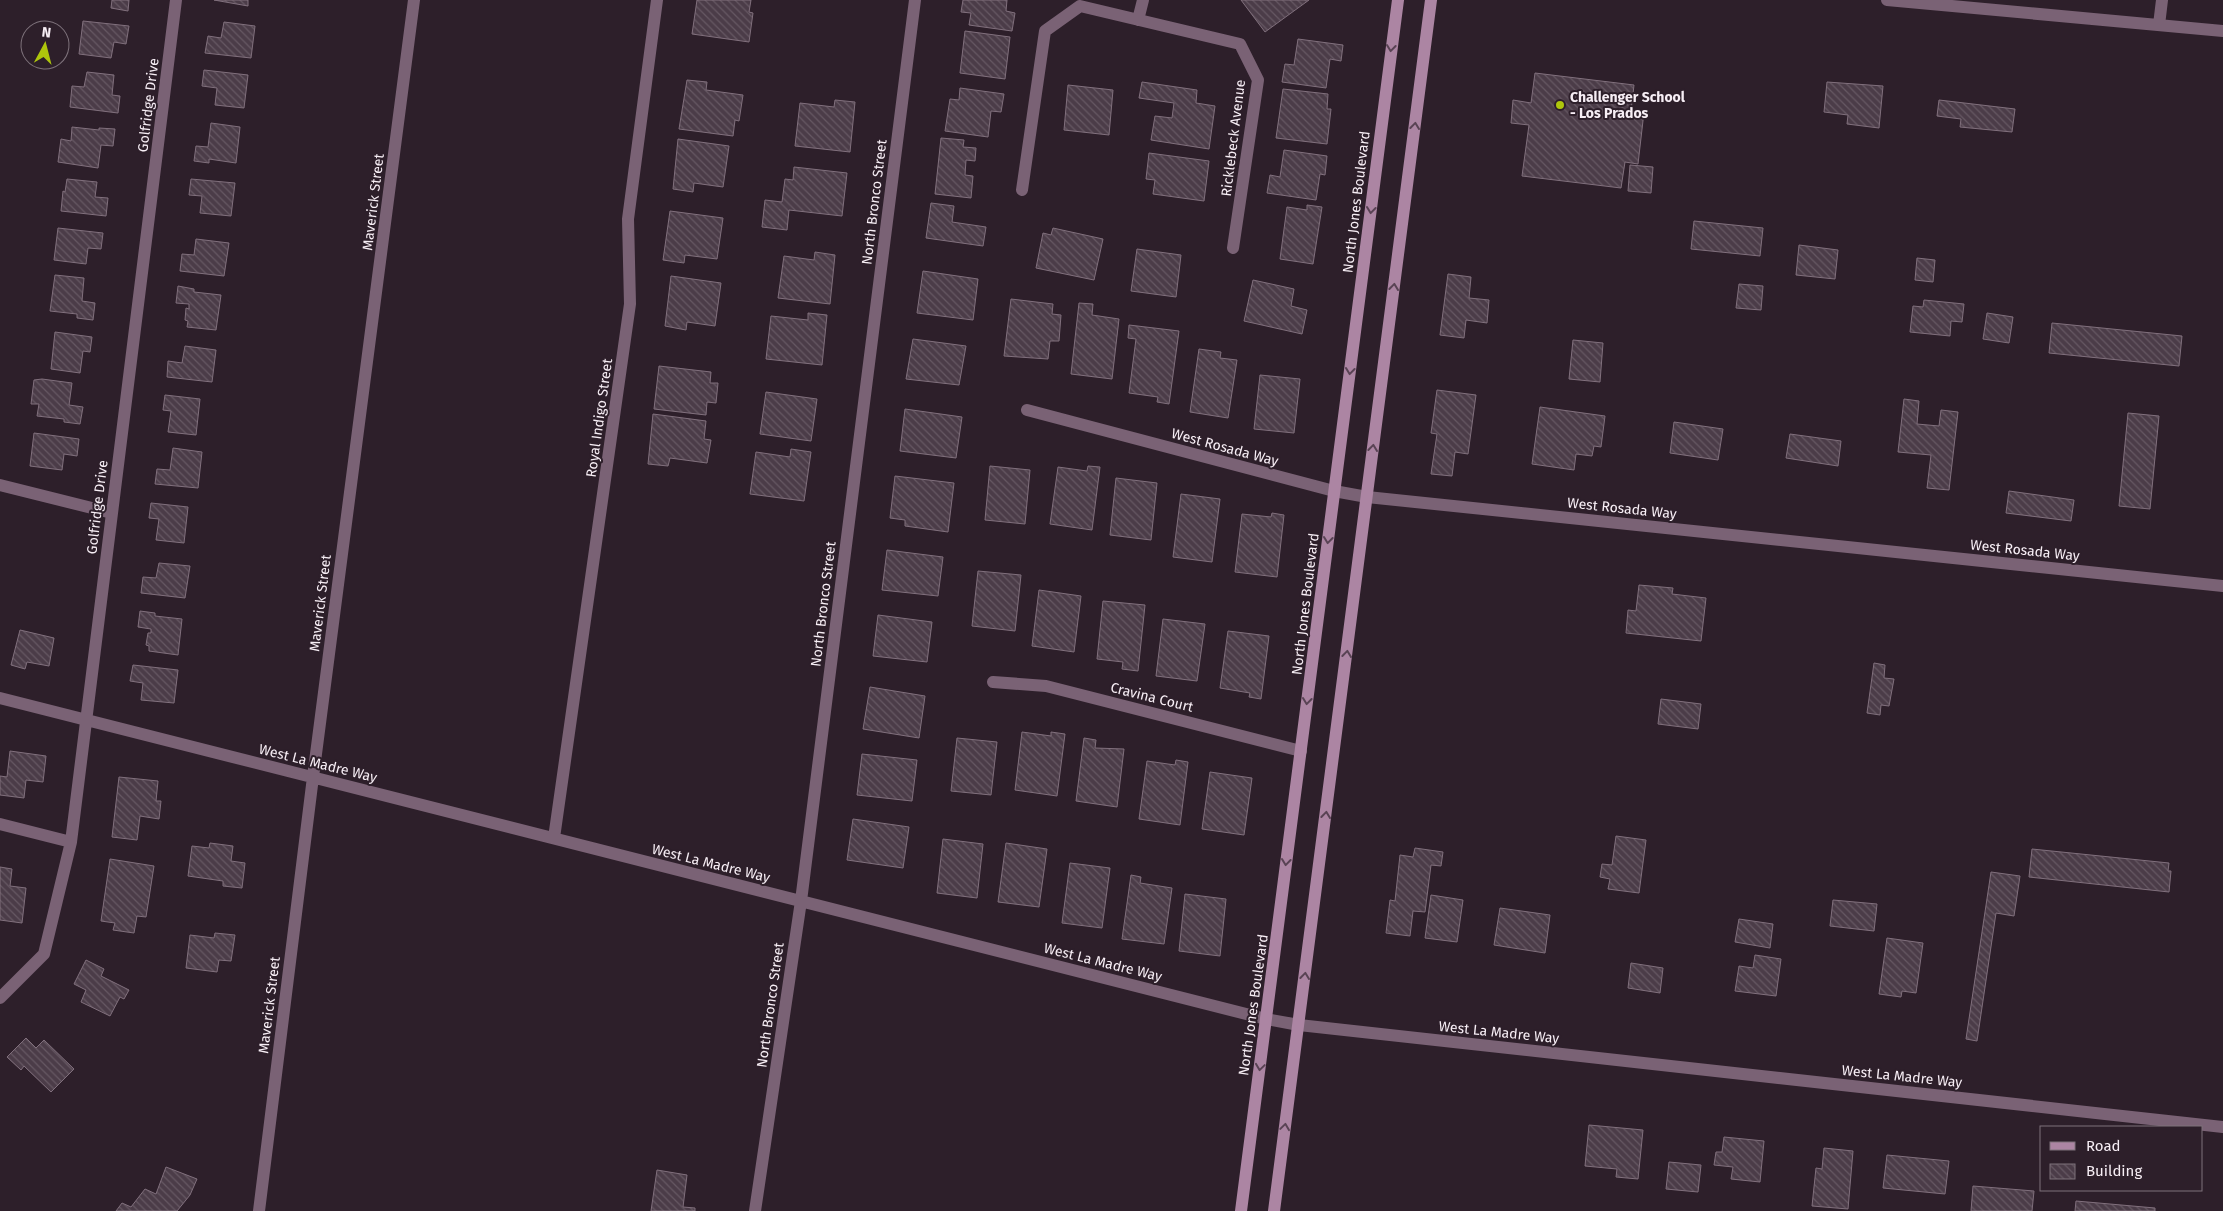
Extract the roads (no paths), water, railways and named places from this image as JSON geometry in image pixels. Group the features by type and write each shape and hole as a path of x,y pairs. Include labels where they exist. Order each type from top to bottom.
{"main road":[{"name":"North Jones Boulevard","path":"1240,1211 1398,0"},
{"path":"1274,1211 1431,0"}],"street":[{"name":"Golfridge Drive","path":"0,998 44,954 70,842 176,0"},
{"name":"Maverick Street","path":"259,1211 414,0"},
{"name":"Royal Indigo Street","path":"554,838 630,304 628,219 657,0"},
{"name":"North Bronco Street","path":"755,1211 801,901 915,0"},
{"path":"1138,20 1143,0"},
{"path":"1887,0 2223,31"},
{"path":"2159,25 2162,0"},
{"name":"Ricklebeck Avenue","path":"1022,190 1045,31 1080,6 1240,44 1258,80 1233,248"},
{"name":"West Rosada Way","path":"1027,410 1334,491 1367,497 2223,586"},
{"path":"0,485 112,513"},
{"name":"Cravina Court","path":"993,682 1046,686 1301,751"},
{"name":"West La Madre Way","path":"0,698 1266,1019 1299,1025 2223,1127"},
{"path":"0,824 70,842"}],"place":[{"name":"Challenger School - Los Prados","path":"1560,105"}]}
